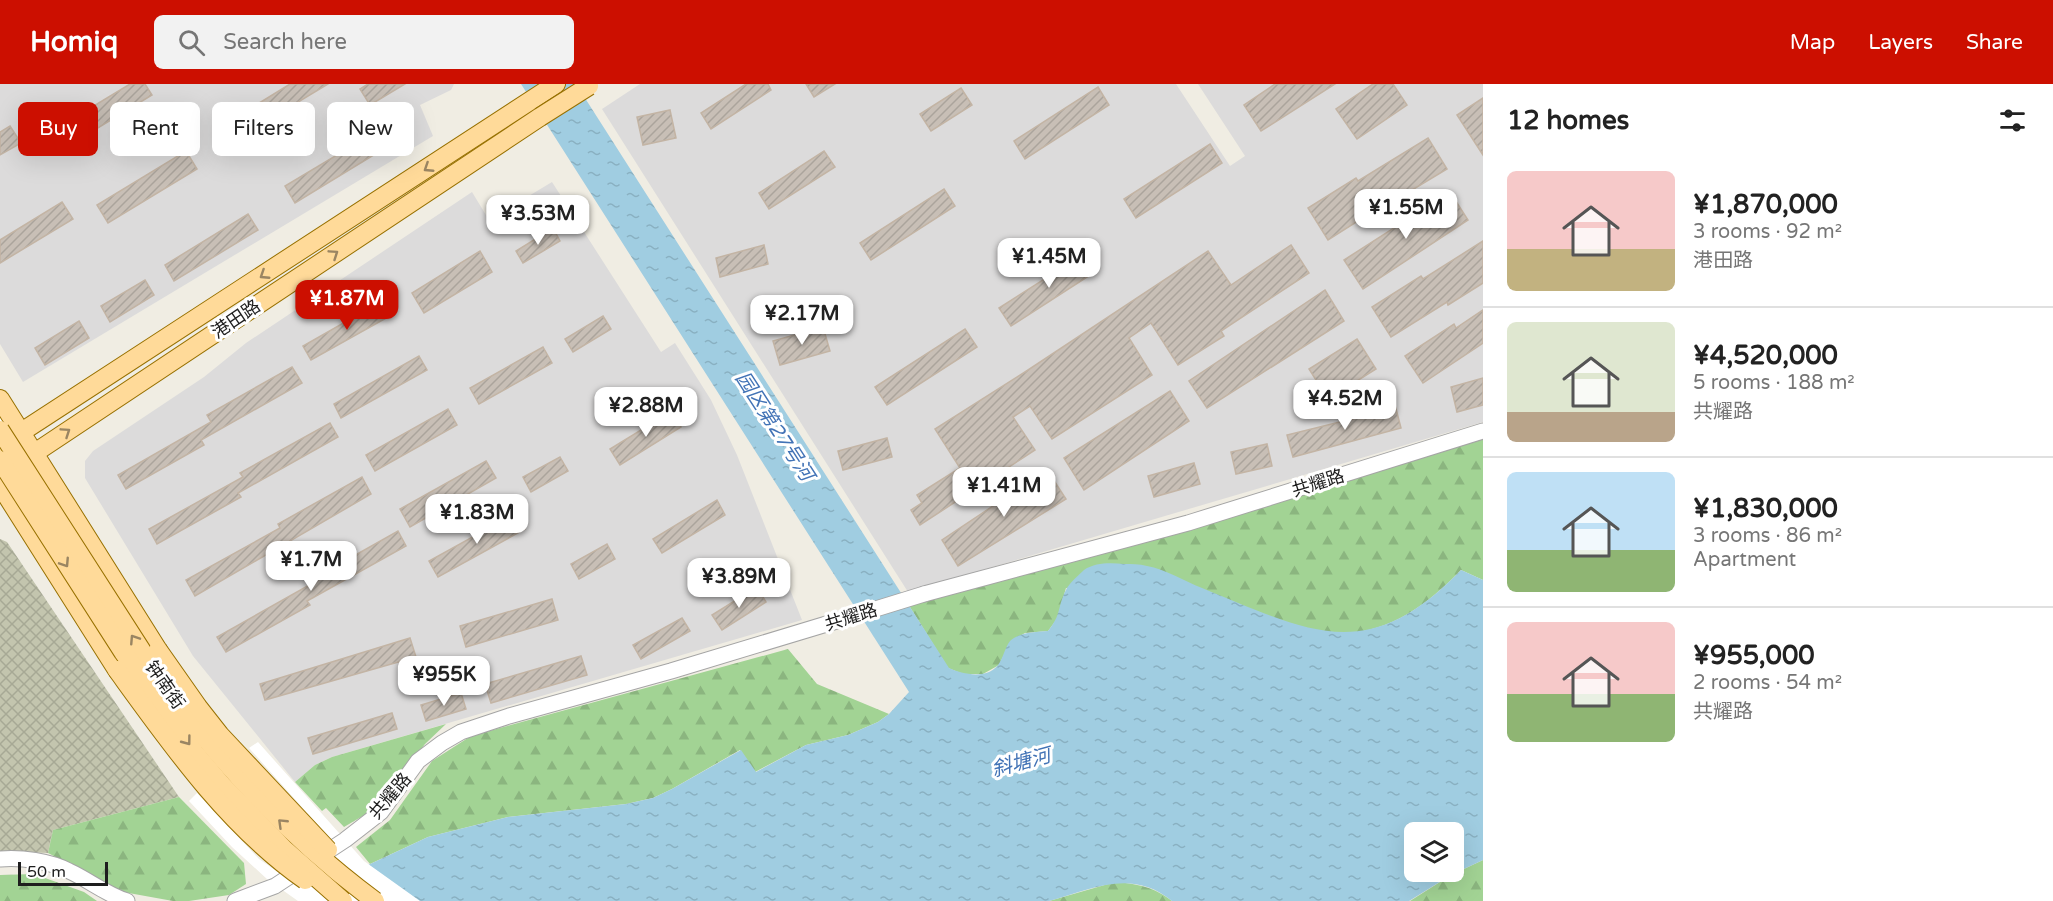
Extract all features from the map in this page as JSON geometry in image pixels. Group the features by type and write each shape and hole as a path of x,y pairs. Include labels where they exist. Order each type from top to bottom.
{"main road":[{"name":"港田路","path":"0,476 535,109 556,84"},
{"name":"港田路","path":"0,446 535,109 590,85"},
{"path":"0,399 158,650 198,707 220,735 376,901"},
{"name":"钟南街","path":"0,430 165,687 193,725 258,799 290,830 339,874 376,901"},
{"name":"钟南街","path":"0,460 117,642 194,752 268,833 344,901"},
{"path":"0,485 117,670 183,759 241,826 281,863 335,901"}],"street":[{"name":"共耀路","path":"235,901 275,886 345,840 381,812 418,761 461,732 924,594 1188,523 1483,431"},
{"path":"0,859 54,865 69,870 103,891 127,901"}],"shaded area":[{"path":"0,84 454,84 451,90 420,105 433,136 414,147 414,102 327,102 327,156 400,156 23,382 0,344"},
{"path":"640,84 1176,84 1230,166 1245,156 1198,84 1483,84 1483,422 908,592 602,109"},
{"path":"552,182 661,352 675,343 711,400 737,455 802,620 332,757 315,765 295,782 193,656 85,478 85,461 93,451 204,377 246,343 472,192 489,220"},
{"path":"0,539 7,542 179,797 53,830 48,853 0,851"}],"green space":[{"path":"1483,433 1483,580 1461,570 1436,594 1408,614 1377,628 1360,632 1326,632 1279,620 1066,588 1057,619 1048,631 1025,633 1011,641 999,665 983,674 963,674 948,668 908,604"},
{"path":"788,649 817,684 889,714 878,722 848,735 806,745 755,772 740,750 653,798 626,804 508,817 428,837 370,864 356,847 390,820 432,761 471,736"},
{"path":"446,724 425,744 373,810 344,827 326,808 322,811 295,782 315,765 332,757"},
{"path":"179,797 244,863 246,884 229,895 173,901 123,892 48,853 53,830"},
{"path":"1483,860 1483,901 1410,901 1440,882 1464,882 1464,869"},
{"path":"34,874 84,892 97,901 0,901 0,875"},
{"path":"1115,882 1145,887 1159,892 1172,901 1049,901"}],"water":[{"path":"521,84 576,84 949,668 962,673 983,674 996,668 1011,640 1015,637 1048,631 1069,585 1084,570 1099,564 1144,565 1168,572 1275,617 1307,627 1337,632 1366,630 1396,620 1427,600 1461,570 1483,580 1483,860 1464,869 1464,822 1404,822 1404,882 1440,882 1409,901 1172,901 1142,885 1127,883 1096,887 1049,901 298,901 428,837 508,817 626,804 653,798 741,750 756,772 806,745 848,735 878,722 889,714 909,692"}],"pier":[{"path":"0,412 157,663 320,831 335,844 249,748 258,742 364,861 420,901 298,901 267,879 232,847 189,801 197,793 259,859 295,884 0,466"}],"building":[{"path":"130,84 145,84 152,95 141,102 110,102 110,121 98,128 98,103"},
{"path":"290,84 328,84 298,102 261,102"},
{"path":"368,84 405,84 375,102 368,102 360,89"},
{"path":"746,84 768,84 771,90 711,129 701,113"},
{"path":"806,84 835,84 814,97"},
{"path":"1275,84 1335,84 1261,131 1244,105"},
{"path":"1373,84 1393,84 1407,105 1357,139 1336,109"},
{"path":"1098,87 1109,105 1025,159 1014,141"},
{"path":"961,88 972,105 931,131 920,114"},
{"path":"1483,98 1483,155 1457,115"},
{"path":"670,110 676,138 643,145 637,117"},
{"path":"10,126 18,138 18,145 0,155 0,132"},
{"path":"1428,138 1447,169 1384,207 1383,205 1328,240 1308,208 1356,178 1358,181"},
{"path":"1210,144 1222,163 1136,218 1124,199"},
{"path":"824,151 835,167 769,209 759,193"},
{"path":"178,156 189,156 197,169 108,223 97,205"},
{"path":"335,156 372,156 295,203 285,186"},
{"path":"944,189 955,206 871,260 860,243"},
{"path":"1450,192 1468,220 1363,289 1344,260"},
{"path":"62,202 73,219 0,263 0,240"},
{"path":"248,214 258,230 174,281 165,265"},
{"path":"553,228 560,241 523,263 516,251"},
{"path":"1483,241 1483,283 1448,305 1447,302 1391,337 1372,307 1421,276 1423,279"},
{"path":"764,245 768,264 720,277 716,258"},
{"path":"1291,245 1309,273 1221,331 1224,336 1178,365 1151,323 1129,338 1152,375 1052,439 1030,406 1013,417 1035,450 920,525 911,510 922,503 917,495 960,468 935,429 1208,251 1231,285"},
{"path":"480,251 492,272 424,313 412,293"},
{"path":"1087,252 1098,270 1011,326 999,308"},
{"path":"145,280 154,295 110,322 101,306"},
{"path":"1325,290 1344,321 1207,408 1189,381"},
{"path":"382,301 390,316 311,360 303,346"},
{"path":"1483,310 1483,343 1423,383 1405,356 1454,324 1456,328"},
{"path":"603,316 611,329 573,352 565,339"},
{"path":"79,321 89,338 45,365 35,348"},
{"path":"823,327 830,351 780,365 773,341"},
{"path":"965,329 977,347 887,405 875,387"},
{"path":"1357,339 1376,369 1328,399 1309,369"},
{"path":"543,347 552,363 479,404 470,388"},
{"path":"419,356 427,370 341,418 334,404"},
{"path":"292,367 302,383 201,440 204,445 126,489 118,475 211,422 207,415"},
{"path":"1483,378 1483,405 1457,412 1451,387"},
{"path":"1170,391 1189,421 1084,490 1064,458"},
{"path":"1395,405 1401,428 1293,457 1287,435 1356,418 1355,416"},
{"path":"448,409 457,425 375,471 366,455"},
{"path":"672,411 681,427 620,465 610,449"},
{"path":"330,423 338,437 238,493 241,497 157,544 149,529 243,477 240,473"},
{"path":"887,438 892,457 843,470 838,451"},
{"path":"1267,444 1272,466 1236,474 1231,452"},
{"path":"560,457 568,471 531,492 523,477"},
{"path":"486,461 496,478 410,527 400,509"},
{"path":"1194,463 1200,484 1154,497 1148,476"},
{"path":"1047,470 1066,499 958,566 942,540"},
{"path":"362,477 371,494 195,596 186,580 280,528 278,524"},
{"path":"717,500 725,515 662,553 653,539"},
{"path":"516,513 525,529 438,577 429,561"},
{"path":"398,531 406,546 307,601 310,605 226,652 217,637 313,583 311,580"},
{"path":"607,544 615,559 579,579 571,564"},
{"path":"757,587 766,602 722,630 712,615"},
{"path":"552,599 558,620 466,647 460,626"},
{"path":"682,618 690,631 641,659 633,645"},
{"path":"410,638 416,657 265,700 260,684"},
{"path":"581,656 587,675 491,703 485,684"},
{"path":"461,693 466,709 426,721 421,705"},
{"path":"392,713 397,729 313,754 308,738"}],"water label":[{"name":"园区第27号河","path":"775,426"},
{"name":"斜塘河","path":"1021,762"}]}
